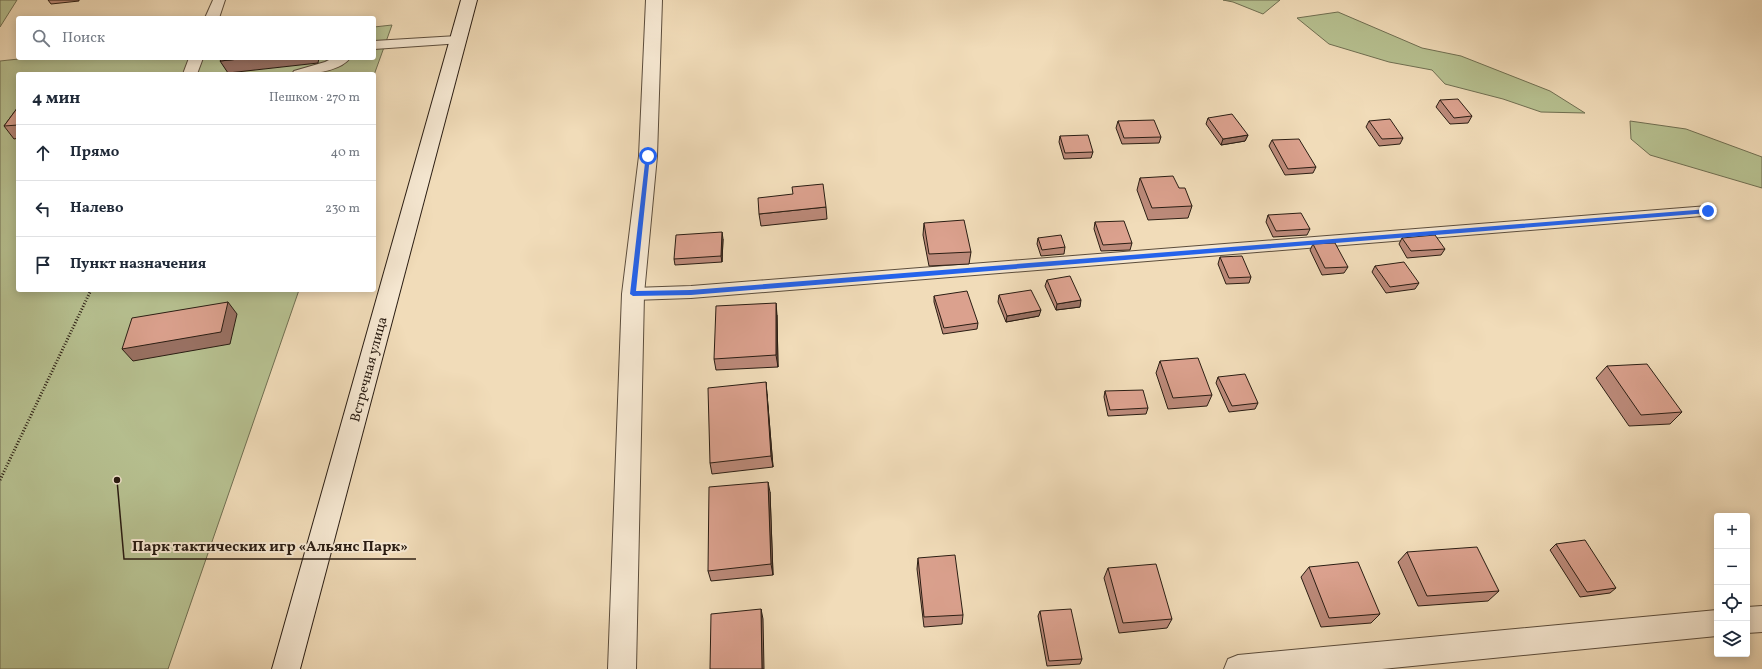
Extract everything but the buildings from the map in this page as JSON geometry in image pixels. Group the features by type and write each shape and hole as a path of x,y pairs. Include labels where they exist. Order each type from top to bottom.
{"street":[{"name":"Встречная улица","path":"286,669 469,0"},
{"path":"622,669 633,294 648,156 654,0"},
{"path":"1750,620 1762,619"},
{"path":"1238,669 1714,623"}],"lane":[{"path":"213,16 219,0"},
{"path":"376,45 457,40"},
{"path":"191,72 195,60"},
{"path":"306,72 330,65 339,60"},
{"path":"633,294 691,292 1708,211"}],"path":[{"path":"0,480 90,292"}],"green space":[{"path":"0,0 17,0 0,27"},
{"path":"1223,0 1280,0 1263,14 1233,2"},
{"path":"1338,12 1422,48 1461,56 1550,91 1585,113 1541,112 1503,99 1445,84 1432,70 1389,62 1329,44 1297,18"},
{"path":"392,25 375,72 16,72 16,292 298,292 168,669 0,669 0,61 16,59 376,60 376,27"},
{"path":"1630,121 1686,129 1762,157 1762,188 1650,155 1631,139"}],"place":[{"name":"Парк тактических игр «Альянс Парк»","path":"117,480"}],"route":[{"path":"648,156 633,294 691,292 1708,211"}]}
